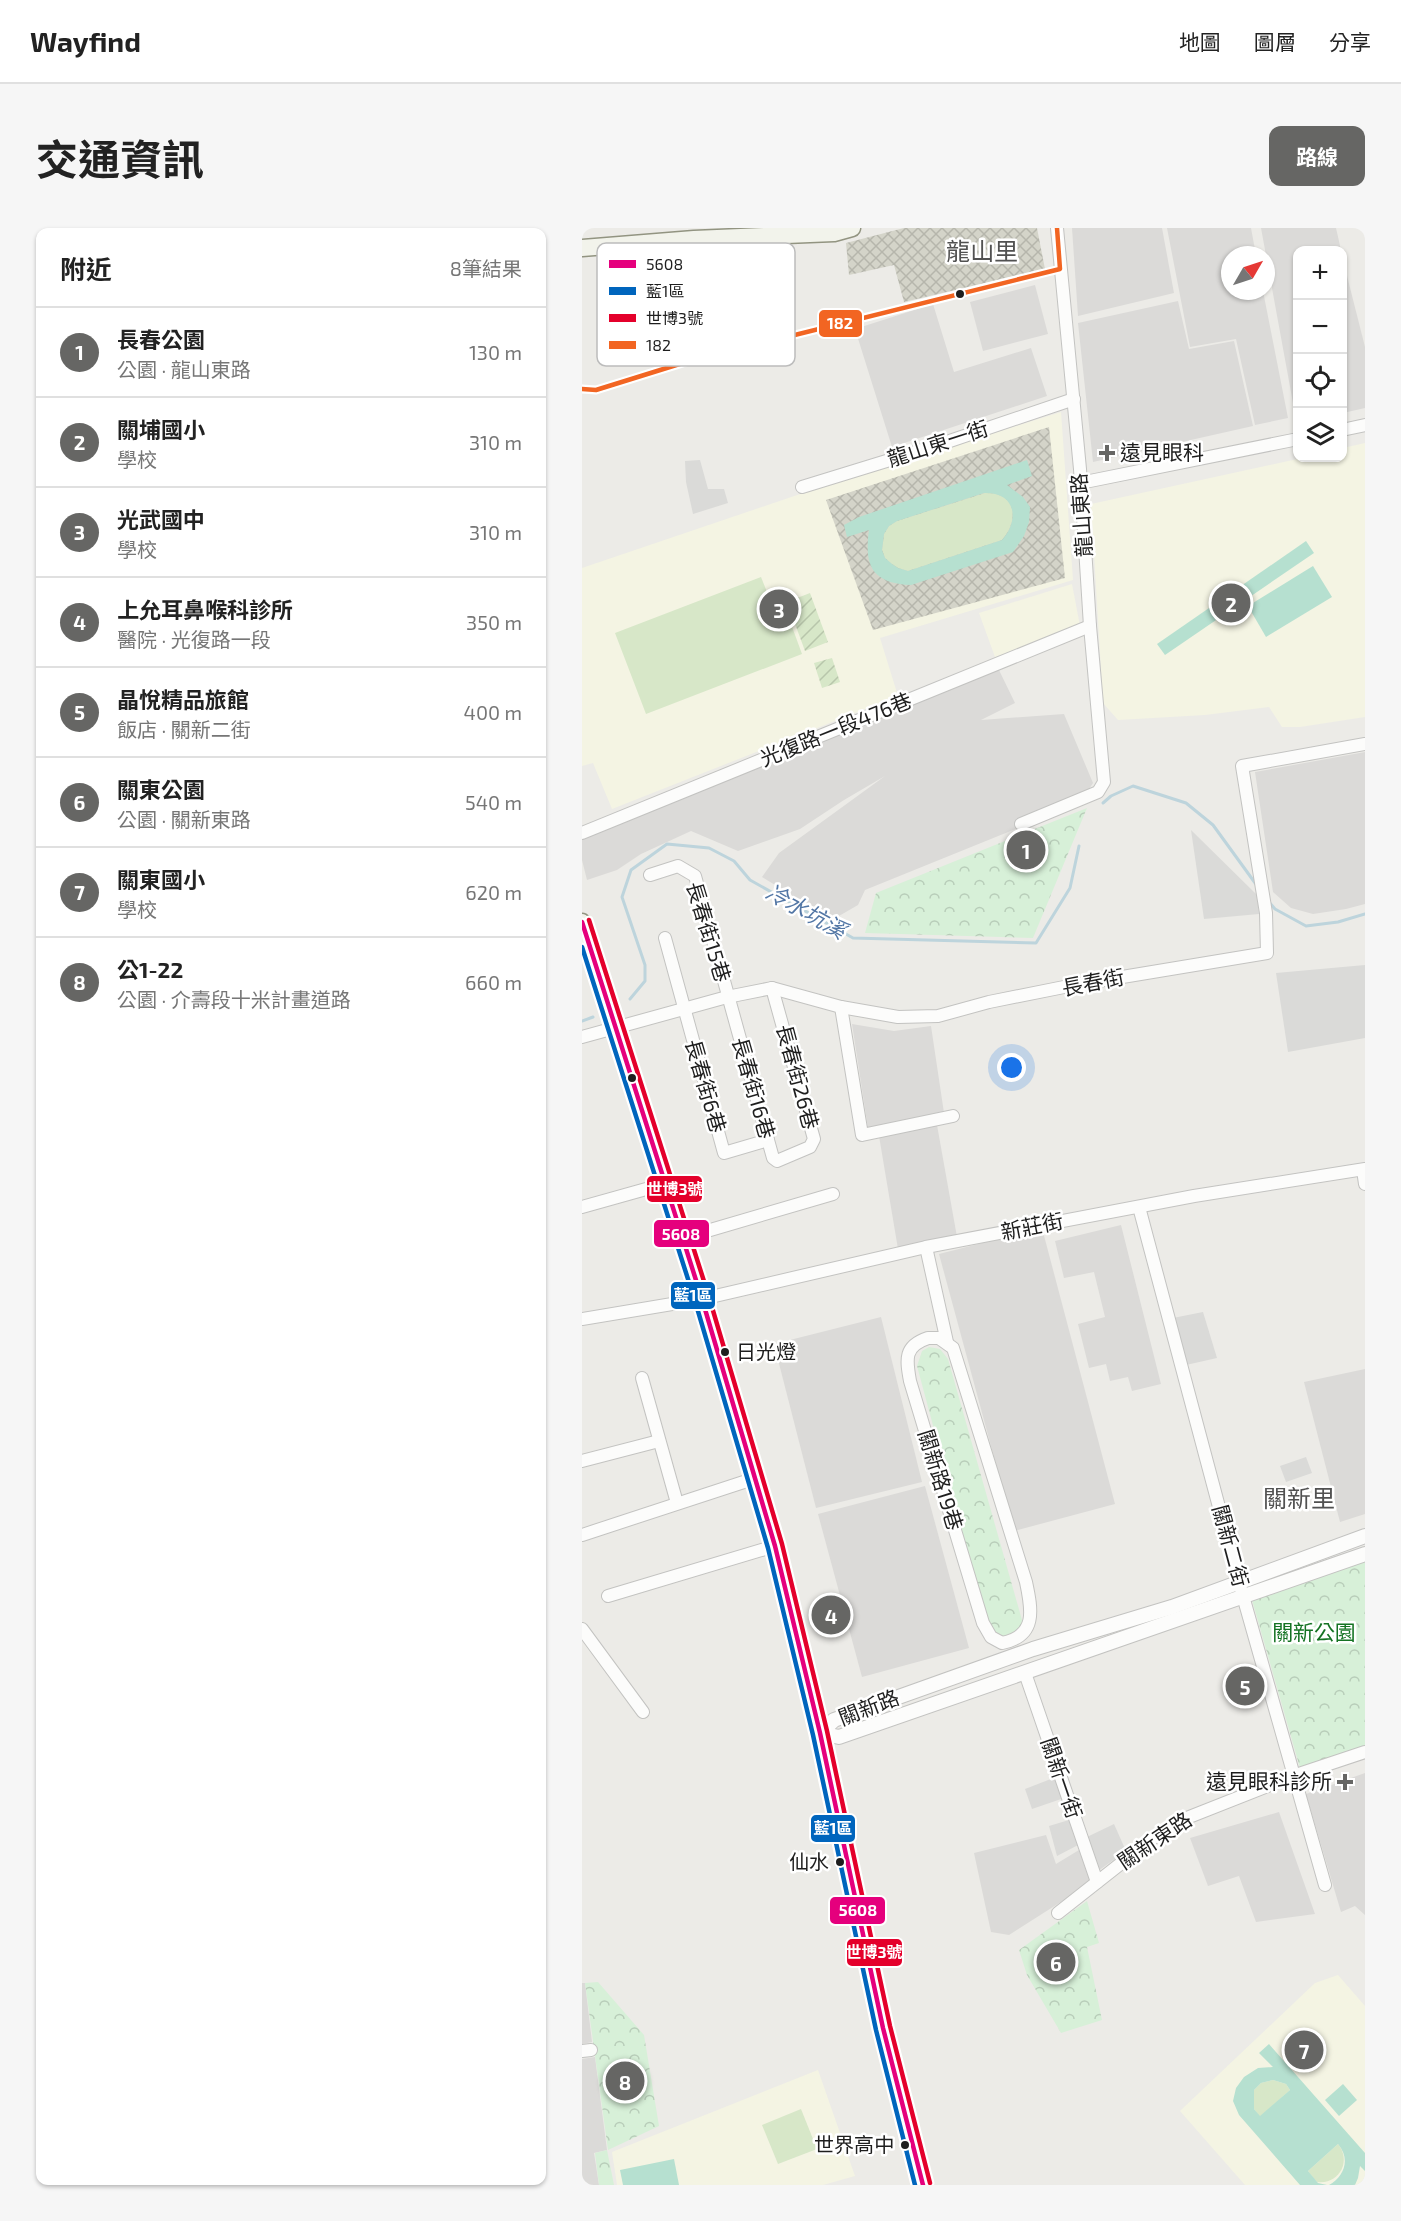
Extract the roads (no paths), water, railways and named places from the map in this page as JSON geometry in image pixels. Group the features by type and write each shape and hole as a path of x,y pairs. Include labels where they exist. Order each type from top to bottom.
{"main road":[{"path":"644,243 834,233 852,228"},
{"path":"582,248 597,247"},
{"path":"582,922 702,1299 775,1546 820,1733 883,2028 923,2185"}],"street":[{"name":"龍山東路","path":"1021,824 1098,792 1104,782 1058,228"},
{"name":"龍山東一街","path":"802,487 932,447 1074,399"},
{"path":"1347,429 1365,425"},
{"path":"1080,483 1293,440"},
{"name":"光復路一段476巷","path":"582,833 1090,626"},
{"name":"長春街","path":"582,1037 727,997 772,988 841,1006 898,1017 938,1016 989,1002 1085,983 1267,953 1266,913 1242,766 1365,744"},
{"name":"長春街15巷","path":"650,875 678,866 695,876 727,997"},
{"path":"665,938 683,1010"},
{"name":"長春街26巷","path":"772,988 814,1139 810,1147 793,1155"},
{"name":"長春街16巷","path":"727,997 773,1158 777,1161 793,1155"},
{"path":"841,1006 862,1135 953,1116"},
{"name":"長春街6巷","path":"683,1010 724,1153 768,1140"},
{"path":"1364,1169 1365,1184"},
{"name":"新莊街","path":"582,1319 702,1299 926,1246 1194,1196 1364,1169"},
{"path":"582,1206 664,1184"},
{"path":"683,1238 833,1194"},
{"name":"關新二街","path":"1139,1207 1239,1582 1325,1885"},
{"path":"926,1246 947,1342 953,1348 956,1357 1026,1582 1030,1611 1028,1629 1033,1649"},
{"name":"關新路19巷","path":"947,1342 939,1338 928,1338 912,1346 908,1354 909,1372 983,1623 992,1637 1002,1643 1006,1659"},
{"path":"642,1378 677,1503"},
{"path":"582,1461 659,1441"},
{"path":"582,1534 756,1478"},
{"name":"關新路","path":"820,1733 834,1720 1033,1649 1172,1607 1365,1536"},
{"path":"608,1596 775,1546"},
{"name":"關新路","path":"820,1733 839,1737 1365,1554"},
{"path":"582,1629 643,1712"},
{"path":"1002,1643 1015,1641 1028,1629"},
{"name":"關新一街","path":"1025,1673 1097,1882"},
{"name":"關新東路","path":"1058,1913 1157,1835 1179,1821 1293,1776 1365,1752"}],"waterway":[{"name":"冷水坑溪","path":"1103,803 1111,796 1133,786 1186,803 1213,825 1258,887"},
{"name":"冷水坑溪","path":"630,999 645,981 645,965 622,897 631,870 667,844 709,848 734,861 750,880 853,938 1036,943 1070,888 1079,846"},
{"name":"冷水坑溪","path":"1269,902 1275,909 1306,926 1338,922 1365,914"},
{"name":"冷水坑溪","path":"582,1021 593,1017"}],"place":[{"name":"遠見眼科","path":"1107,453"},
{"name":"關埔國小","path":"1231,603"},
{"name":"光武國中","path":"779,609"},
{"name":"長春公園","path":"1026,850"},
{"name":"日光燈","path":"725,1352"},
{"name":"上允耳鼻喉科診所","path":"831,1615"},
{"name":"晶悅精品旅館","path":"1245,1686"},
{"name":"遠見眼科診所","path":"1345,1782"},
{"name":"仙水","path":"840,1862"},
{"name":"關東公園","path":"1056,1962"},
{"name":"關東國小","path":"1304,2050"},
{"name":"公1-22","path":"625,2081"},
{"name":"世界高中","path":"905,2145"}],"district":[{"name":"龍山里","path":"982,252"},
{"name":"關新里","path":"1299,1499"}],"park label":[{"name":"關新公園","path":"1314,1633"}]}
